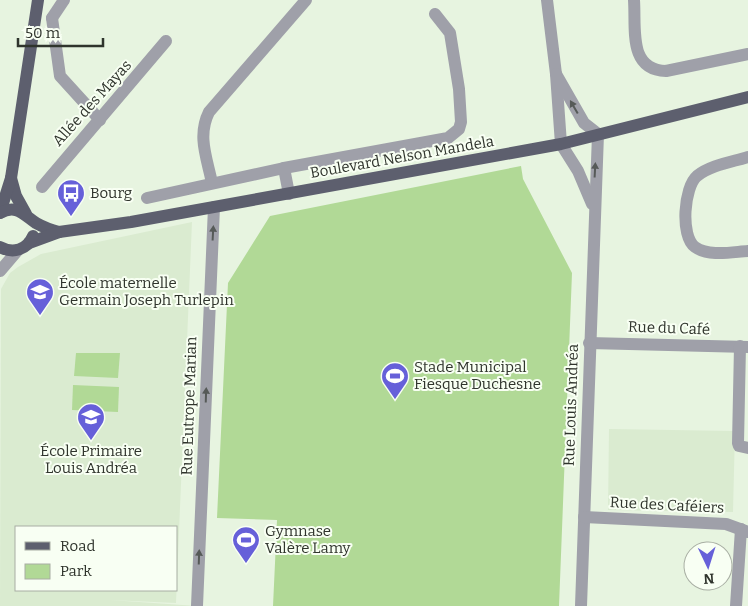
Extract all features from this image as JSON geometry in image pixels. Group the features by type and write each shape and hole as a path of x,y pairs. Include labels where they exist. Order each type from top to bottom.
{"main road":[{"path":"0,213 11,178 38,0"},
{"name":"Boulevard Nelson Mandela","path":"24,247 59,232 289,194 561,144 748,97"},
{"path":"0,247 6,250 24,247 34,232 28,215 16,196 11,178"},
{"path":"0,213 11,209 28,215 41,225 59,232"}],"street":[{"path":"64,0 52,18 60,76 100,120"},
{"path":"212,183 202,137 204,123 209,112 306,0"},
{"path":"548,0 561,144"},
{"path":"634,0 637,48 641,61 653,71 666,71 748,54"},
{"path":"147,198 284,168 448,138 455,134 461,122 459,89 450,33 435,14"},
{"path":"35,18 52,18"},
{"name":"Allée des Mayas","path":"42,187 166,42"},
{"path":"556,74 584,123 598,134"},
{"name":"Rue Louis Andréa","path":"581,606 593,206 598,134"},
{"name":"Rue Louis Andréa","path":"561,144 578,171 593,206"},
{"path":"748,157 711,168 694,178 687,194 686,224 688,239 700,249 722,253 748,251"},
{"path":"284,168 289,194"},
{"name":"Rue Eutrope Marian","path":"197,606 214,207"},
{"path":"0,271 24,247"},
{"name":"Rue du Café","path":"589,342 744,346"},
{"path":"744,346 738,443 739,446 748,448"},
{"name":"Rue des Caféiers","path":"584,517 726,524 744,531"},
{"path":"736,606 744,531"}],"shaded area":[{"name":"École Primaire Louis Andréa","path":"192,222 178,555 178,526 15,526 15,591 177,591 176,603 110,600 197,606 0,606 1,289 10,273 41,254"},
{"path":"609,429 735,431 733,512 608,510"}],"green space":[{"name":"Stade Municipal Fiesque Duchesne","path":"521,166 523,179 572,273 559,606 273,606 277,520 217,518 228,283 270,216"},
{"path":"76,353 120,353 118,378 74,376"},
{"path":"73,385 119,387 118,412 72,410"}],"place":[{"name":"Bourg","path":"71,217"},
{"name":"École maternelle Germain Joseph Turlepin","path":"40,316"},
{"name":"Stade Municipal Fiesque Duchesne","path":"395,400"},
{"name":"École Primaire Louis Andréa","path":"91,441"},
{"name":"Gymnase Valère Lamy","path":"246,564"}]}
